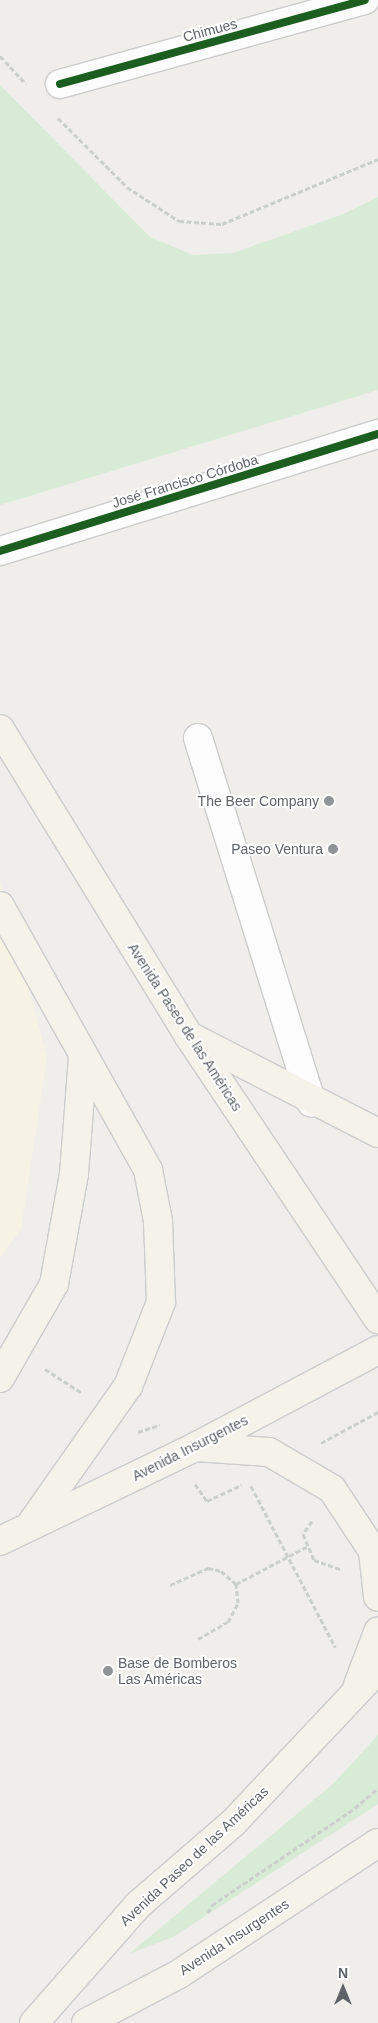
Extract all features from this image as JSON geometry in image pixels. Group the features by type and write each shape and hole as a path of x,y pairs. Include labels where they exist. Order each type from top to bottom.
{"main road":[{"name":"Avenida Paseo de las Américas","path":"0,729 188,1035 378,1319"},
{"path":"0,906 148,1170 158,1221 160,1302 128,1386 31,1524"},
{"path":"188,1035 312,1103 378,1133"},
{"path":"0,1378 54,1284 74,1174 83,1056"},
{"name":"Avenida Insurgentes","path":"0,1541 31,1524 194,1447 378,1350"},
{"path":"194,1447 269,1452 332,1489 373,1552 378,1597"},
{"path":"355,1694 378,1632"},
{"name":"Avenida Paseo de las Américas","path":"34,2023 138,1904 233,1823 378,1669"},
{"name":"Avenida Insurgentes","path":"86,2023 179,1974 378,1843"}],"street":[{"name":"Chimues","path":"60,84 365,0"},
{"name":"José Francisco Córdoba","path":"0,551 378,434"},
{"path":"198,738 312,1103"}],"path":[{"path":"0,56 34,92"},
{"path":"54,113 126,187 179,221 222,224 378,159"},
{"path":"17,1350 111,1411"},
{"path":"249,1481 337,1650"},
{"path":"236,1584 308,1546"},
{"path":"170,1586 208,1568 221,1571 236,1584 238,1603 228,1622 198,1639"}],"shaded area":[{"path":"0,882 47,1057 21,1229 0,1258"}],"green space":[{"path":"0,85 150,237 193,255 233,253 341,215 378,197 378,390 0,505"},
{"path":"378,1735 378,1804 173,1937 129,1954 334,1783"}],"cycle path":[{"path":"60,84 365,0"},
{"path":"0,551 378,434"}],"place":[{"name":"The Beer Company","path":"329,801"},
{"name":"Paseo Ventura","path":"333,849"},
{"name":"Base de Bomberos Las Américas","path":"108,1671"}]}
